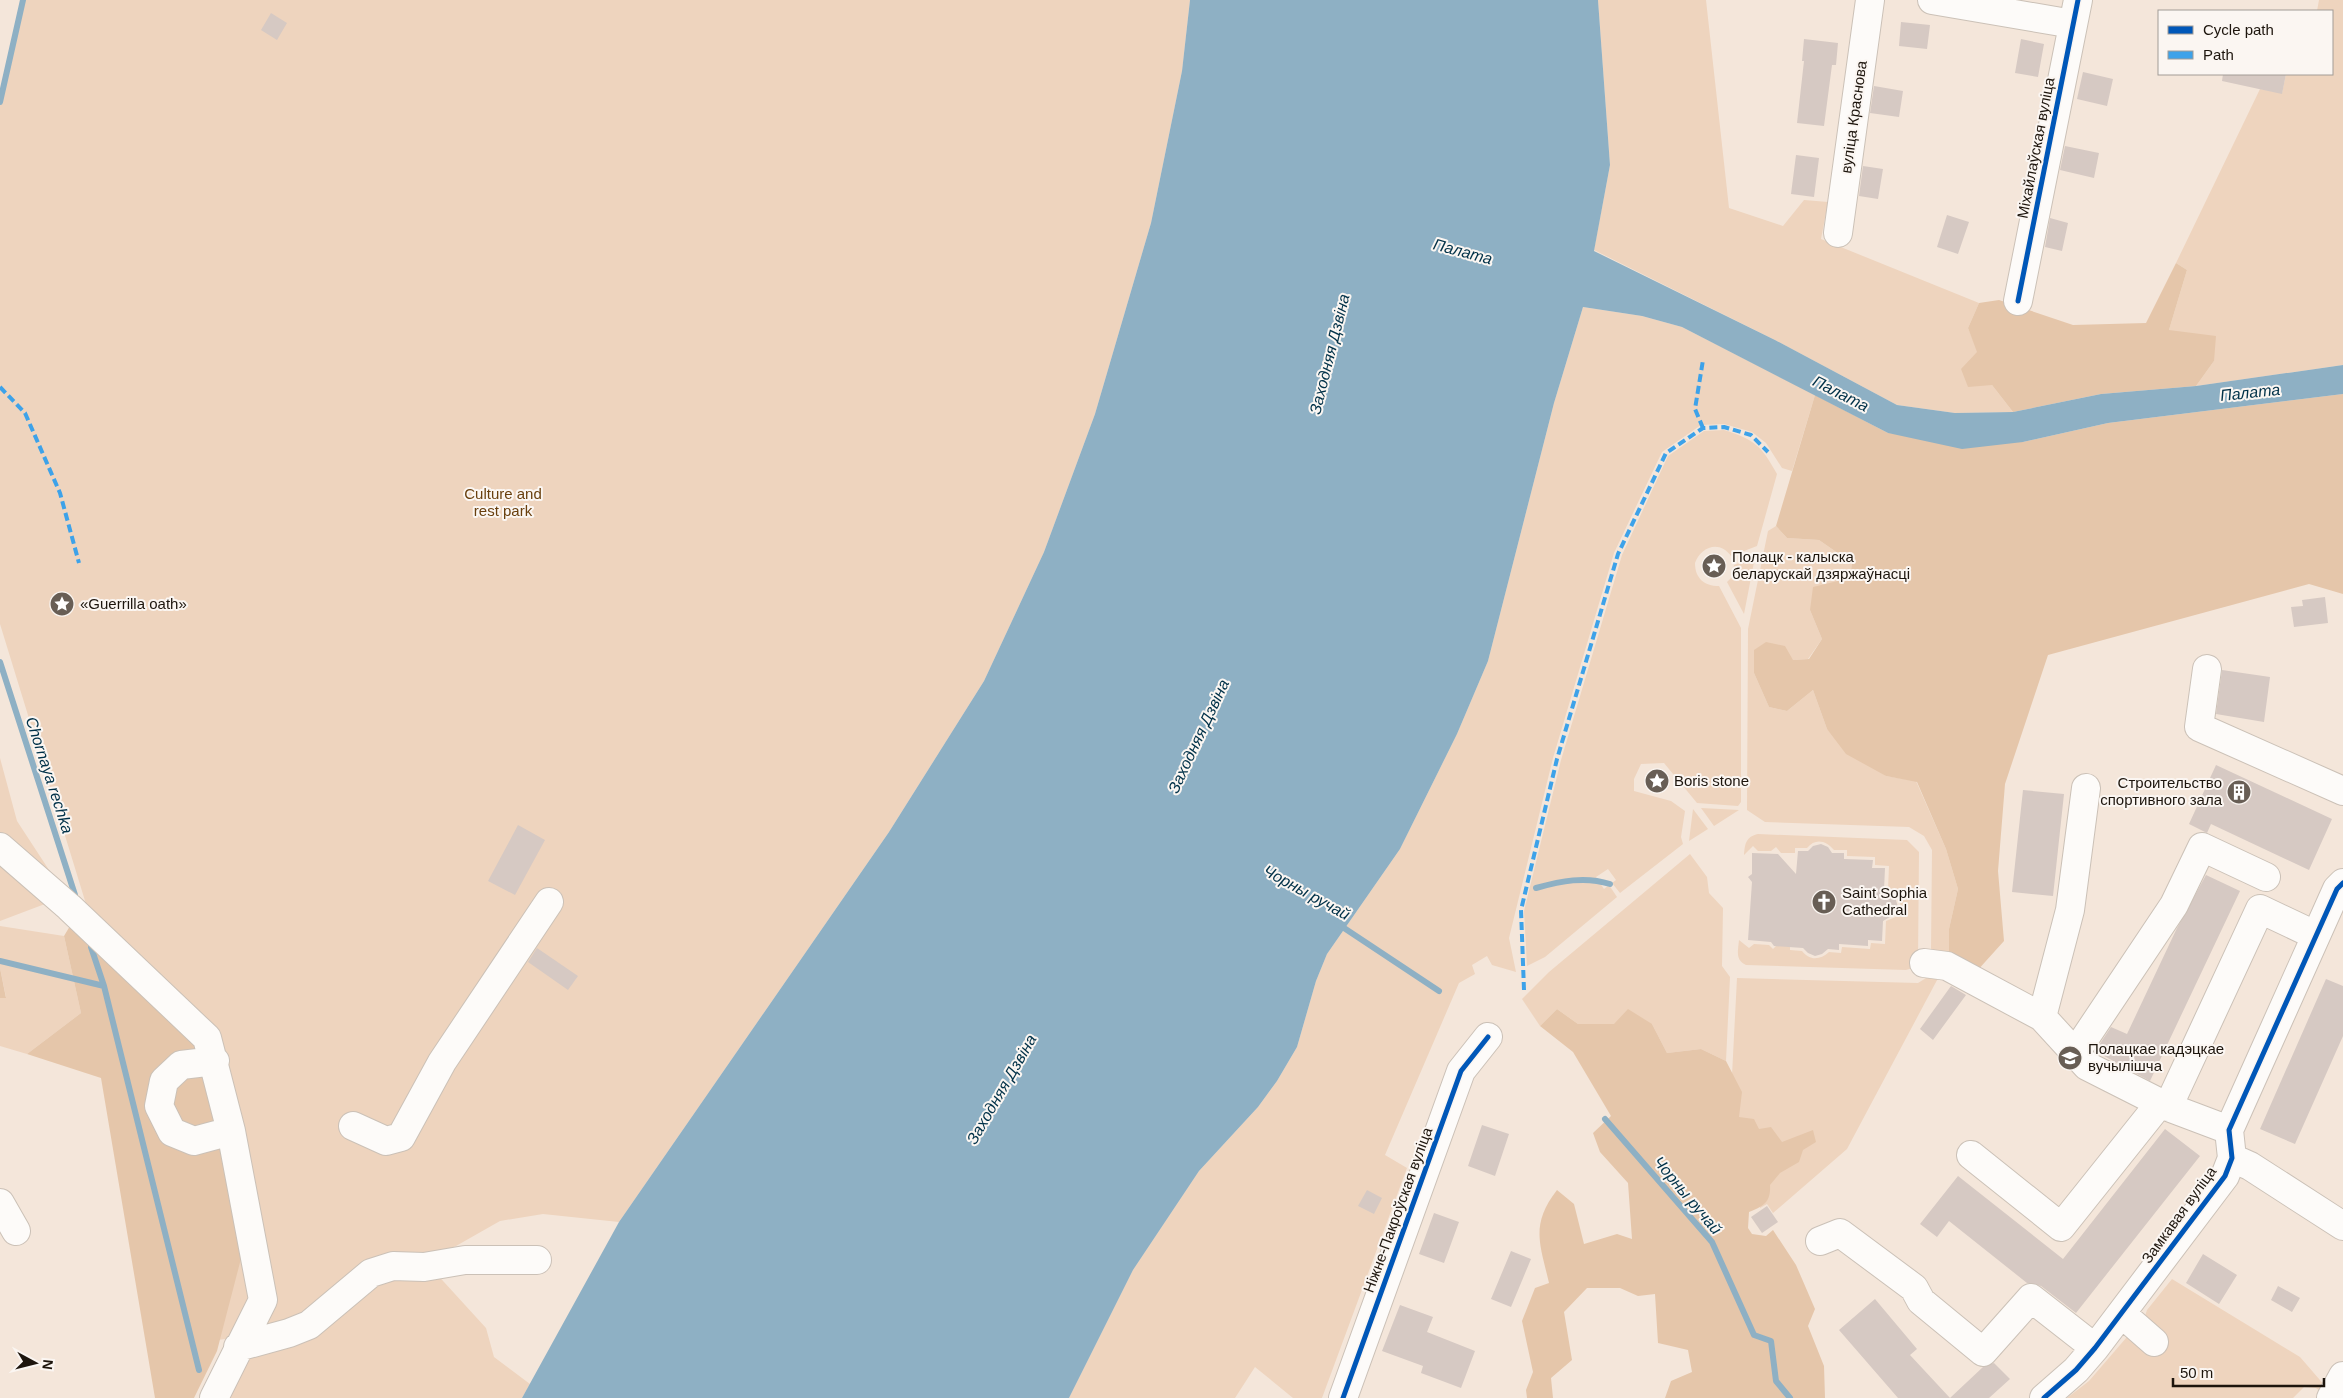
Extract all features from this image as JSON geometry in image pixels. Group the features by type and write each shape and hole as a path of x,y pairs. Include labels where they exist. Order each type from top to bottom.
{"street":[{"name":"вуліца Краснова","path":"1838,233 1870,0"},
{"path":"1932,0 2076,12"},
{"name":"Міхайлаўская вуліца","path":"2018,301 2076,12"},
{"path":"2207,669 2199,727 2343,791"},
{"path":"2042,1017 2070,910 2086,788"},
{"path":"0,847 69,908 208,1038 231,1131 263,1300 214,1398"},
{"path":"2075,1053 2174,905 2202,847 2266,877"},
{"path":"1924,963 1947,966 2042,1017 2087,1066 2164,1105 2229,1130 2315,936 2337,889 2343,883"},
{"path":"353,1126 386,1141 401,1137 442,1062 550,902"},
{"path":"1971,1155 2061,1227 2164,1105 2260,909 2315,936"},
{"name":"Ніжне-Пакроўская вуліца","path":"1344,1398 1461,1071 1488,1037"},
{"path":"215,1061 181,1065 164,1081 159,1106 172,1132 194,1141 231,1131"},
{"name":"Замкавая вуліца","path":"2044,1398 2076,1370 2095,1348 2225,1176 2232,1158 2229,1130"},
{"path":"2232,1158 2250,1166 2343,1226"},
{"path":"0,1203 16,1231"},
{"path":"1820,1242 1840,1233 1914,1288 1922,1301 1983,1352 2031,1298 2095,1348"},
{"path":"235,1355 289,1334 308,1324 371,1273 393,1266 424,1268 465,1260 537,1260"},
{"path":"2122,1314 2154,1342"}],"green space":[{"name":"Culture and rest park","path":"23,0 1190,0 1182,71 1151,223 1095,414 1044,552 984,681 889,832 619,1222 543,1214 500,1221 456,1246 423,1259 486,1328 494,1357 530,1384 522,1398 228,1398 257,1334 205,1342 176,1197 0,624 0,102"},
{"path":"1598,0 1706,0 1729,208 1783,226 1804,200 1828,202 1821,239 1979,303 1968,328 1992,385 2013,412 1955,413 1897,405 1775,340 1594,250 1610,165"},
{"path":"2319,0 2343,0 2343,365 2196,386 2214,361 2169,330 2187,270 2176,263 2260,89 2282,93 2286,75 2333,75 2333,10 2317,10"},
{"path":"1583,307 1642,316 1682,327 1815,395 1792,471 1782,468 1766,443 1752,432 1724,424 1701,425 1662,452 1614,553 1553,758 1509,938 1516,972 1492,965 1487,956 1472,965 1475,974 1459,983 1385,1155 1407,1168 1322,1398 1293,1398 1255,1367 1235,1398 1069,1398 1133,1270 1199,1171 1258,1107 1277,1081 1297,1047 1316,981 1327,954 1400,849 1457,734 1488,661 1554,403"},
{"path":"1724,430 1743,437 1756,445 1766,456 1777,474 1757,546 1731,556 1722,548 1711,547 1702,552 1695,563 1695,568 1701,580 1709,585 1719,586 1741,628 1741,802 1738,806 1697,803 1664,763 1641,764 1634,779 1634,791 1671,801 1685,811 1681,837 1683,844 1620,893 1612,883 1616,880 1608,869 1596,877 1604,889 1609,885 1617,897 1545,957 1527,966 1524,911 1561,760 1622,555 1668,456 1704,431"},
{"path":"1776,526 1787,538 1819,540 1852,563 1850,578 1810,610 1822,639 1808,659 1793,660 1754,650 1754,673 1769,707 1787,711 1813,690 1827,729 1886,776 1916,781 1946,849 1958,889 1949,929 1949,960 1931,951 1932,850 1924,836 1909,827 1765,822 1747,810 1748,629 1768,531"},
{"path":"1755,557 1744,614 1727,582 1732,577 1734,565"},
{"path":"0,758 17,821 66,896 0,921"},
{"path":"1701,808 1739,810 1714,826"},
{"path":"1693,809 1708,829 1689,841"},
{"path":"1758,834 1907,840 1919,852 1918,960 1913,968 1906,970 1746,965 1742,963 1738,955 1739,940 1749,948 1754,944 1769,945 1773,949 1778,944 1790,945 1790,950 1802,951 1812,958 1822,957 1829,952 1841,953 1842,947 1870,949 1871,943 1885,944 1886,921 1898,916 1901,907 1898,895 1888,890 1889,866 1875,865 1875,857 1847,856 1847,850 1834,850 1828,844 1820,841 1813,843 1807,848 1795,848 1795,853 1781,853 1776,847 1771,851 1758,851 1753,846 1744,855 1747,841"},
{"path":"1690,854 1707,877 1709,893 1723,908 1722,966 1730,977 1726,1061 1701,1049 1667,1053 1652,1024 1578,1024 1557,1009 1540,1026 1522,999 1549,972"},
{"path":"0,926 64,936 81,1013 27,1054 0,1046 0,998 6,997 0,968"},
{"path":"1944,967 1847,1149 1773,1213 1767,1204 1760,1208 1730,1114 1737,978 1918,983"},
{"path":"2172,1279 2300,1357 2326,1387 2321,1392 2316,1388 2304,1387 2293,1398 2067,1398 2089,1381 2145,1316 2147,1310"}],"shaded area":[{"path":"2176,263 2187,270 2169,330 2216,336 2214,361 2196,386 2101,394 2013,412 1992,385 1968,387 1961,369 1977,352 1968,328 1979,303 1999,300 2073,325 2146,323"},
{"path":"2343,394 2343,594 2309,584 2048,655 2005,784 1998,871 2004,941 1976,972 1949,960 1949,929 1958,889 1946,849 1917,782 1886,776 1846,754 1827,729 1813,690 1787,711 1769,707 1754,673 1754,650 1766,642 1785,646 1793,660 1809,659 1822,639 1810,610 1813,587 1850,578 1852,563 1819,540 1787,538 1776,526 1815,395 1888,433 2023,442 2108,423"},
{"path":"73,921 199,1044 244,1247 217,1351 194,1398 155,1398 101,1078 27,1054 81,1013 64,936"},
{"path":"0,968 6,998 0,998"},
{"path":"1557,1009 1578,1024 1614,1024 1628,1009 1652,1024 1667,1053 1701,1049 1726,1061 1742,1092 1739,1117 1754,1119 1759,1129 1771,1127 1782,1142 1813,1130 1816,1142 1803,1150 1799,1162 1780,1173 1770,1185 1766,1203 1749,1212 1748,1228 1752,1234 1766,1236 1773,1230 1796,1265 1815,1309 1808,1326 1824,1366 1825,1398 1665,1398 1671,1381 1692,1372 1688,1350 1658,1343 1655,1294 1638,1296 1620,1288 1587,1288 1564,1312 1572,1360 1551,1378 1553,1398 1527,1398 1526,1390 1533,1372 1522,1321 1535,1288 1549,1283 1540,1246 1540,1225 1549,1202 1557,1190 1574,1204 1584,1244 1617,1234 1632,1239 1628,1183 1600,1152 1593,1133 1611,1116 1573,1052 1540,1026"}],"water":[{"path":"1190,0 1598,0 1610,165 1594,251 1775,340 1897,405 1955,413 2013,412 2101,394 2196,386 2343,365 2343,394 2108,423 2023,442 1962,449 1888,433 1682,327 1642,316 1583,307 1554,403 1488,661 1457,734 1400,849 1327,954 1316,981 1297,1047 1277,1081 1258,1107 1199,1171 1133,1270 1069,1398 522,1398 619,1222 889,832 984,681 1044,552 1095,414 1151,223 1182,71"}],"building":[{"path":"271,13 287,23 277,40 261,30"},
{"path":"1901,22 1930,25 1927,49 1899,46"},
{"path":"1804,39 1838,43 1836,65 1832,65 1824,126 1797,123 1804,61 1802,61"},
{"path":"2021,39 2044,44 2038,77 2015,73"},
{"path":"2083,72 2113,79 2107,106 2077,99"},
{"path":"2223,75 2286,75 2282,94 2222,81"},
{"path":"1874,86 1903,91 1899,117 1870,113"},
{"path":"2065,146 2099,153 2094,178 2060,170"},
{"path":"1796,155 1819,158 1814,197 1791,194"},
{"path":"1863,166 1883,169 1878,199 1859,196"},
{"path":"1947,215 1969,222 1958,254 1937,247"},
{"path":"2050,218 2068,223 2062,251 2045,247"},
{"path":"2325,597 2328,623 2294,627 2291,607 2303,606 2302,600"},
{"path":"2222,670 2270,677 2264,722 2216,714"},
{"name":"Строительство спортивного зала","path":"2216,765 2332,819 2309,870 2211,824 2207,833 2189,824"},
{"path":"2023,790 2064,794 2053,896 2012,892"},
{"path":"518,825 545,840 515,895 488,881"},
{"name":"Saint Sophia Cathedral","path":"1821,844 1828,847 1832,853 1844,853 1844,859 1873,860 1872,868 1885,868 1884,890 1895,897 1898,907 1895,914 1883,921 1882,941 1868,940 1868,946 1839,944 1839,950 1828,949 1822,954 1815,956 1803,948 1774,946 1771,942 1748,940 1752,882 1748,877 1752,874 1752,853 1778,854 1796,874 1798,851 1808,851 1813,846"},
{"path":"2206,875 2240,891 2150,1081 2095,1051 2111,1027 2127,1034 2177,928"},
{"path":"537,948 578,976 568,990 528,962"},
{"path":"2326,979 2343,986 2343,1036 2295,1144 2260,1129"},
{"path":"1951,986 1966,995 1933,1040 1920,1029"},
{"path":"1482,1125 1509,1134 1495,1176 1468,1166"},
{"path":"2165,1129 2200,1156 2076,1313 2041,1286 2027,1283 1949,1221 1937,1237 1920,1224 1958,1176 2063,1259"},
{"path":"1367,1190 1382,1198 1374,1214 1358,1206"},
{"path":"1767,1206 1778,1222 1762,1233 1751,1217"},
{"path":"1434,1213 1459,1222 1444,1263 1419,1254"},
{"path":"1511,1251 1531,1259 1511,1307 1491,1299"},
{"path":"2203,1254 2237,1275 2219,1304 2186,1283"},
{"path":"2278,1286 2300,1298 2292,1312 2271,1300"},
{"path":"1875,1299 1917,1349 1910,1355 1950,1398 1898,1398 1839,1330"},
{"path":"1400,1305 1433,1317 1427,1332 1475,1351 1461,1388 1421,1373 1423,1366 1382,1351"},
{"path":"1994,1363 2010,1379 1989,1398 1950,1398 1983,1367"}],"waterway":[{"name":"Chornaya rechka","path":"0,102 23,0"},
{"name":"Chornaya rechka","path":"0,662 75,895"},
{"path":"1536,888 1573,880 1591,880 1610,884"},
{"name":"Чорны ручай","path":"1338,924 1439,991"},
{"name":"Chornaya rechka","path":"91,947 104,986"},
{"path":"0,961 104,986 199,1370"},
{"name":"Чорны ручай","path":"1605,1119 1712,1242 1754,1335 1771,1341 1776,1381 1790,1398"}],"marked path":[{"path":"1703,360 1695,409 1703,428"},
{"path":"0,387 25,413 60,493 79,563"},
{"path":"1524,990 1521,910 1557,759 1618,554 1666,453 1703,428 1724,427 1751,435 1768,452"}],"cycle path":[{"path":"2018,301 2078,0"},
{"path":"2044,1398 2076,1370 2095,1348 2225,1176 2232,1158 2229,1130 2337,889 2343,883"},
{"path":"1343,1398 1461,1071 1488,1037"}],"place":[{"name":"Полацк - калыска беларускай дзяржаўнасці","path":"1714,566"},
{"name":"«Guerrilla oath»","path":"62,604"},
{"name":"Boris stone","path":"1657,781"},
{"name":"Строительство спортивного зала","path":"2239,792"},
{"name":"Saint Sophia Cathedral","path":"1824,902"},
{"name":"Полацкае кадэцкае вучылішча","path":"2070,1058"}],"water label":[{"name":"Палата","path":"1463,251"},
{"name":"Заходняя Дзвіна","path":"1329,354"},
{"name":"Палата","path":"2250,392"},
{"name":"Палата","path":"1841,393"},
{"name":"Заходняя Дзвіна","path":"1198,736"},
{"name":"Заходняя Дзвіна","path":"1001,1089"}]}
